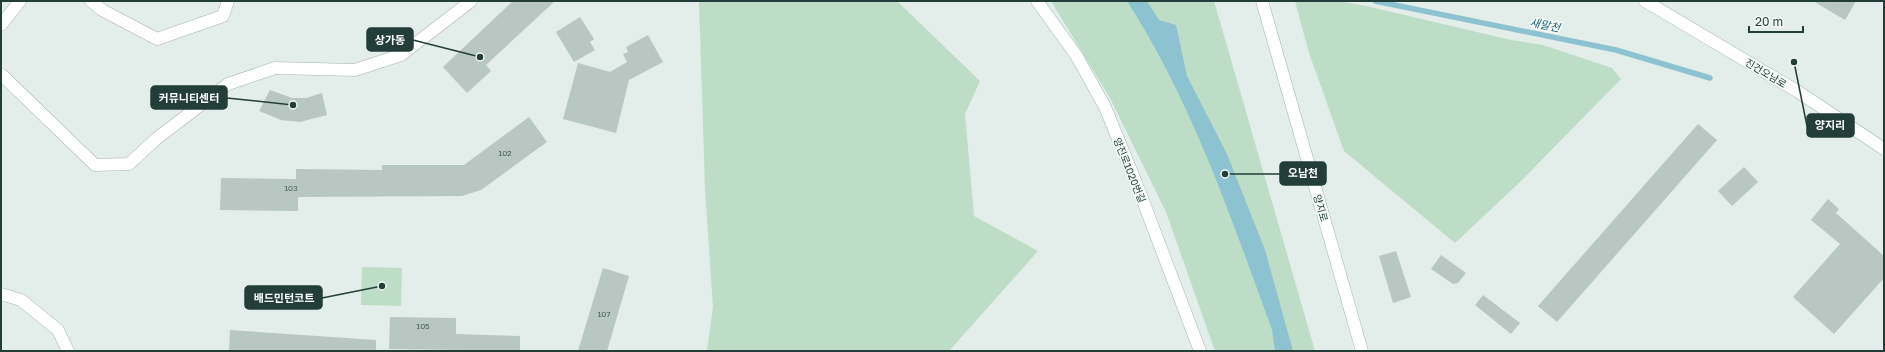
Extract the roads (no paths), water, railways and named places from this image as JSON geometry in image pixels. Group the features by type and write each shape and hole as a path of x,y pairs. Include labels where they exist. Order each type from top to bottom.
{"street":[{"path":"1,25 20,1"},
{"path":"91,1 102,10 157,39 223,16 228,1"},
{"path":"1,74 95,165 128,164 156,139 228,84 275,68 355,70 401,55 471,1"},
{"name":"양진로1020번길","path":"1037,1 1076,55 1105,107 1137,185 1200,351"},
{"name":"양지로","path":"1262,1 1362,351"},
{"name":"진건오남로","path":"1646,1 1797,91 1884,149"},
{"path":"1,294 21,300 58,330 68,351"}],"water":[{"path":"1127,1 1147,1 1159,20 1176,25 1187,76 1227,154 1265,250 1293,351 1275,351 1272,330 1225,203 1191,120 1171,79"}],"waterway":[{"name":"새말천","path":"1375,1 1616,50 1710,78"}],"place":[{"name":"상가동","path":"480,57"},
{"name":"양지리","path":"1794,62"},
{"name":"커뮤니티센터","path":"293,105"},
{"name":"오남천","path":"1225,174"},
{"name":"배드민턴코트","path":"382,286"}]}
